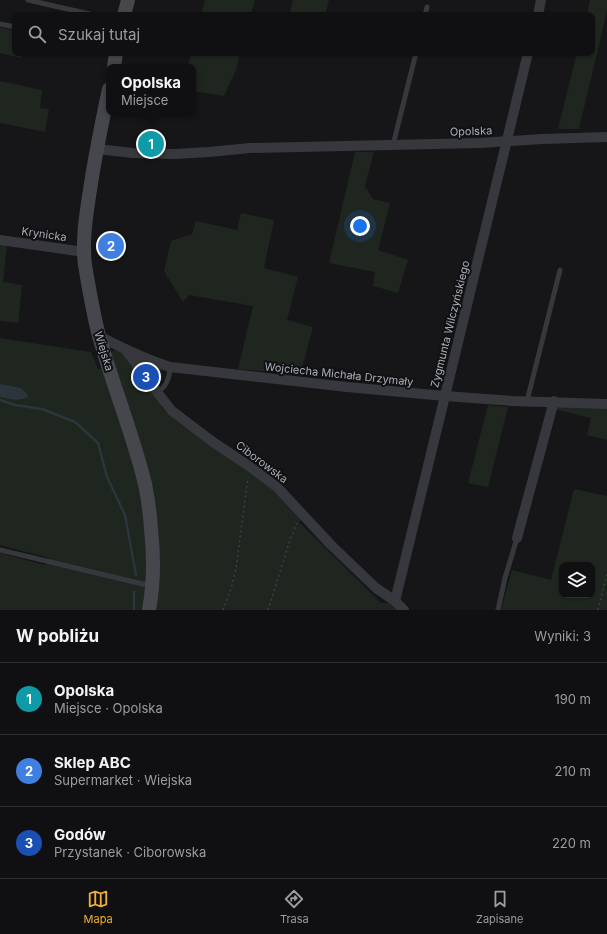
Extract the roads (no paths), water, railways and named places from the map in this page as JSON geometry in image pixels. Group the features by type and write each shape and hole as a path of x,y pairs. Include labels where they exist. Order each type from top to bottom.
{"street":[{"path":"125,12 128,0"},
{"path":"539,12 541,0"},
{"name":"Zygmunta Wilczyńskiego","path":"395,601 527,56"},
{"name":"Wiejska","path":"106,103 96,149 86,218 84,252 85,265 99,336 145,484 153,549 154,571 149,610"},
{"name":"Opolska","path":"96,149 175,154 250,148 464,143 607,137"},
{"name":"Krynicka","path":"0,240 84,252"},
{"name":"Wojciecha Michała Drzymały","path":"99,336 125,350 170,367 347,388 445,396 607,404"},
{"name":"Ciborowska","path":"125,350 172,411 277,487 331,545 376,588 395,601 404,610"},
{"path":"517,538 554,401"}],"lane":[{"path":"28,0 81,12"},
{"path":"426,12 427,7"},
{"path":"0,24 12,26"},
{"path":"393,145 415,56"},
{"path":"527,401 560,270"},
{"path":"157,392 164,387 168,378 170,367"},
{"path":"498,610 505,578 517,538"},
{"path":"0,550 153,587"}],"waterway":[{"path":"0,400 15,405 42,409 75,422 98,443 107,477 125,515 136,575"},
{"path":"134,592 134,610"}],"place":[{"name":"Opolska","path":"151,144"},
{"name":"Sklep ABC","path":"111,246"},
{"name":"Godów","path":"146,377"}]}
